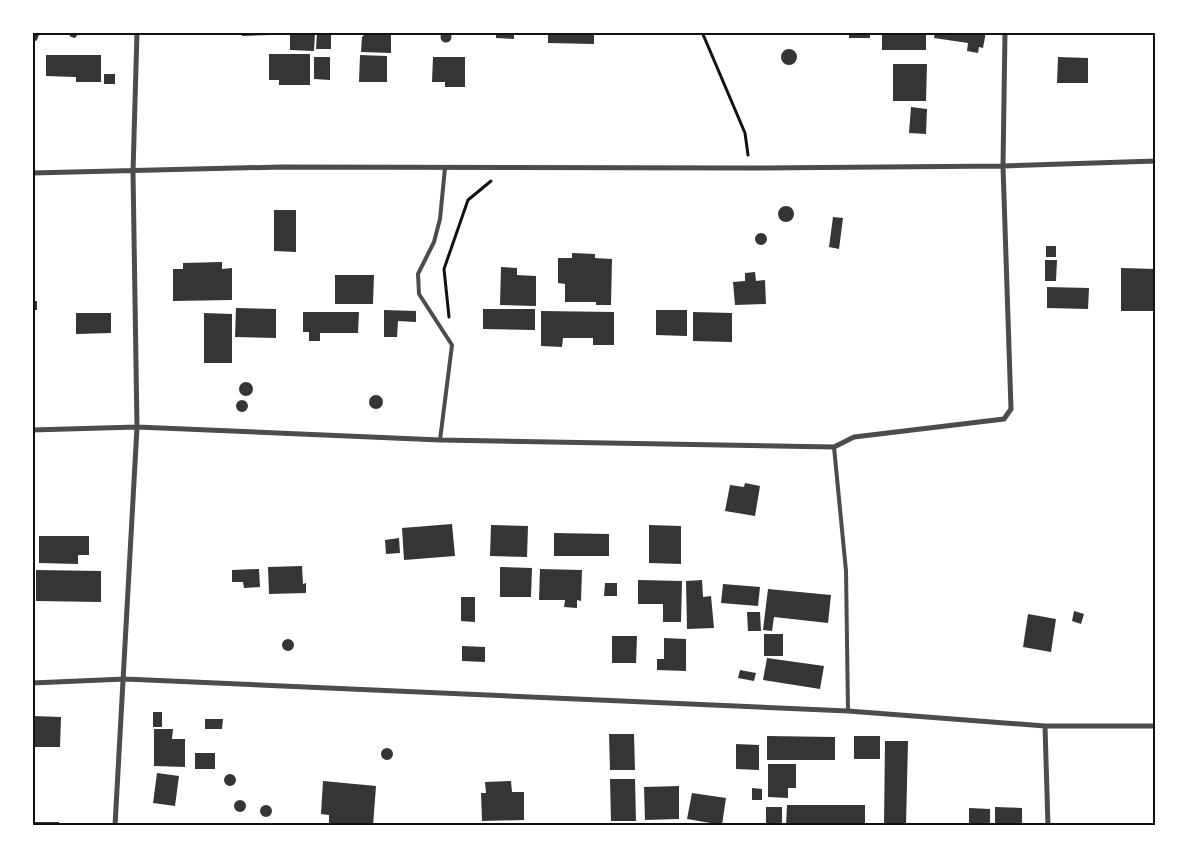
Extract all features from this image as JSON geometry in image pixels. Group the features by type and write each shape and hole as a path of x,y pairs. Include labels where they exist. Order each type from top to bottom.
{"street":[{"path":"115,826 125,679 137,427 133,172 137,32"},
{"path":"32,430 137,427 440,440 834,447 854,437 1004,419 1011,409 1003,166 1005,32"},
{"path":"32,174 281,167 750,168 1003,166 1156,161"},
{"path":"32,683 125,679 848,711 1045,726 1156,726"},
{"path":"1045,726 1048,826"}],"lane":[{"path":"440,440 452,344 419,294 418,274 434,242 438,227 445,168"},
{"path":"834,447 846,571 848,711"}],"path":[{"path":"702,32 745,133 750,168"},
{"path":"452,344 444,269 468,200 507,168"}],"building":[{"path":"446,31 452,37 446,43 440,37"},
{"path":"32,32 38,32 39,35 37,40 32,43"},
{"path":"67,32 80,32 75,38 71,37"},
{"path":"242,32 271,32 271,35 242,36"},
{"path":"290,32 315,32 314,51 290,50"},
{"path":"317,32 331,32 331,49 316,49"},
{"path":"367,32 391,32 391,53 361,52 362,37"},
{"path":"496,32 514,32 514,39 496,38"},
{"path":"548,32 594,32 594,44 548,43"},
{"path":"849,32 870,32 870,38 849,38"},
{"path":"882,32 926,32 926,50 882,50"},
{"path":"935,32 986,32 983,48 979,47 978,53 967,51 968,43 934,38"},
{"path":"786,49 792,49 797,54 795,63 786,65 781,60 781,54"},
{"path":"269,54 310,54 310,85 279,85 279,80 269,80"},
{"path":"46,55 101,55 101,82 76,82 76,77 46,76"},
{"path":"360,55 387,56 387,82 359,82"},
{"path":"314,57 330,57 330,80 314,79"},
{"path":"433,57 465,57 465,87 445,87 445,82 432,82"},
{"path":"1058,57 1088,58 1088,83 1057,83"},
{"path":"32,63 35,63 35,101 32,101"},
{"path":"893,64 927,64 926,101 893,101"},
{"path":"104,74 115,74 115,84 104,84"},
{"path":"911,107 927,109 926,134 909,133"},
{"path":"786,206 792,208 794,214 792,220 786,222 780,220 778,214 780,208"},
{"path":"274,210 296,210 296,252 274,251"},
{"path":"32,214 35,214 35,257 32,257"},
{"path":"833,217 843,218 839,249 829,247"},
{"path":"759,233 763,233 767,239 763,245 759,245 755,241 755,237"},
{"path":"1046,246 1056,246 1056,257 1046,257"},
{"path":"572,253 595,254 595,258 612,259 611,305 596,305 596,302 565,302 565,284 558,283 558,258 572,258"},
{"path":"1045,260 1057,260 1056,281 1045,281"},
{"path":"35,261 35,296 32,296 32,262"},
{"path":"222,262 222,269 232,268 232,300 173,301 173,269 183,269 183,263"},
{"path":"501,267 517,268 517,275 536,276 536,306 500,305"},
{"path":"1121,268 1156,269 1156,311 1121,311"},
{"path":"755,272 756,281 765,280 766,304 735,305 733,282 745,281 745,273"},
{"path":"335,275 374,275 373,304 335,304"},
{"path":"1047,287 1089,288 1088,309 1047,308"},
{"path":"32,301 37,301 37,310 32,310"},
{"path":"236,308 276,309 276,338 235,337"},
{"path":"483,309 535,309 535,330 483,329"},
{"path":"384,310 416,311 416,322 398,321 397,337 384,337"},
{"path":"656,310 687,310 687,336 656,335"},
{"path":"541,311 614,312 614,345 593,345 593,338 563,338 562,347 541,346"},
{"path":"303,312 359,312 358,333 320,333 320,341 309,341 309,332 303,332"},
{"path":"693,312 732,313 732,342 693,341"},
{"path":"76,313 111,313 111,333 76,334"},
{"path":"204,313 232,314 232,363 204,363"},
{"path":"246,382 251,384 253,389 251,394 246,396 241,394 239,389 241,384"},
{"path":"376,395 381,397 383,402 381,407 376,409 371,407 369,402 371,397"},
{"path":"244,400 247,401 247,411 240,412 237,411 236,404 237,401"},
{"path":"745,483 760,486 755,516 725,511 730,485 744,487"},
{"path":"452,524 455,556 404,560 402,528"},
{"path":"491,525 528,526 527,557 490,556"},
{"path":"649,525 681,526 681,564 649,563"},
{"path":"554,533 609,534 609,556 554,556"},
{"path":"39,536 89,536 89,555 78,555 78,564 39,563"},
{"path":"399,538 400,553 386,554 385,540"},
{"path":"302,566 303,584 306,583 306,593 269,594 268,567"},
{"path":"500,567 532,568 531,597 500,597"},
{"path":"259,569 260,587 244,588 243,582 232,582 232,570"},
{"path":"540,569 582,570 581,601 577,600 577,608 564,607 565,600 539,600"},
{"path":"36,570 101,571 101,602 36,601"},
{"path":"638,580 682,581 681,622 663,622 663,604 638,604"},
{"path":"702,580 703,597 711,596 714,628 687,629 686,581"},
{"path":"605,583 617,583 617,596 604,596"},
{"path":"723,584 760,587 758,606 721,603"},
{"path":"768,589 831,595 828,623 774,617 772,631 763,630"},
{"path":"461,597 475,597 475,622 461,621"},
{"path":"1074,611 1084,614 1081,624 1072,621"},
{"path":"747,612 760,612 761,631 748,631"},
{"path":"1028,614 1056,619 1051,652 1023,647"},
{"path":"764,634 783,634 783,656 764,656"},
{"path":"612,636 637,636 636,663 612,663"},
{"path":"664,638 686,639 686,671 657,670 657,659 664,659"},
{"path":"286,639 290,639 294,645 290,651 286,651 282,647 282,643"},
{"path":"462,646 485,647 485,662 462,661"},
{"path":"767,658 824,666 820,689 763,680"},
{"path":"740,670 756,673 754,681 738,678"},
{"path":"153,712 162,712 162,727 153,727"},
{"path":"32,716 61,717 60,747 32,747"},
{"path":"205,719 223,719 222,729 205,729"},
{"path":"154,729 173,729 172,739 185,739 185,767 154,766"},
{"path":"609,734 634,734 635,770 610,770"},
{"path":"767,736 835,737 835,760 767,760"},
{"path":"854,736 880,736 880,759 854,759"},
{"path":"885,741 908,741 906,826 884,826"},
{"path":"736,744 759,745 759,770 736,769"},
{"path":"387,748 393,754 387,760 381,754"},
{"path":"195,753 215,753 215,769 195,769"},
{"path":"768,764 796,764 796,788 788,788 788,798 768,797"},
{"path":"157,773 179,776 175,806 153,803"},
{"path":"228,774 232,774 236,780 232,786 228,786 224,782 224,778"},
{"path":"610,779 635,779 636,821 611,821"},
{"path":"323,781 376,786 373,826 329,826 329,815 321,814"},
{"path":"511,781 512,792 524,792 524,820 482,821 481,793 486,793 485,782"},
{"path":"679,786 679,819 645,820 644,787"},
{"path":"752,788 762,789 762,800 752,800"},
{"path":"692,793 726,798 722,825 687,819"},
{"path":"240,800 246,806 240,812 234,806"},
{"path":"266,805 272,811 266,817 260,811"},
{"path":"787,805 865,805 865,826 786,826"},
{"path":"766,807 782,807 782,826 766,826"},
{"path":"995,807 1022,808 1022,826 995,826"},
{"path":"969,808 990,809 990,826 969,826"},
{"path":"34,822 59,822 59,826 34,826"}]}
